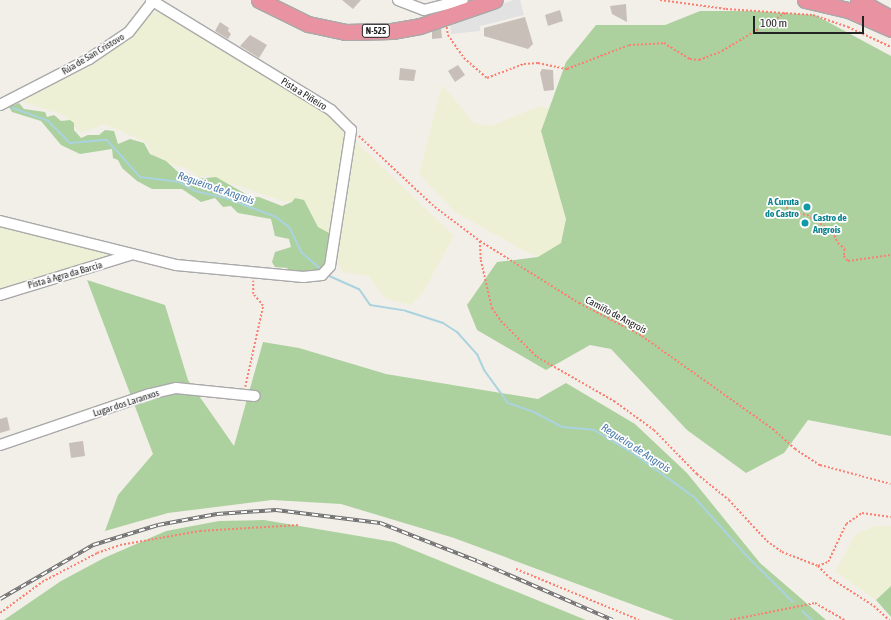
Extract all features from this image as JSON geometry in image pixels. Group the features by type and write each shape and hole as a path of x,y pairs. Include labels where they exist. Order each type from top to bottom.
{"highway":[{"name":"N-525","path":"259,0 308,24 345,32 392,31 445,17 495,0"},
{"name":"N-525","path":"271,0 310,17 341,23 373,25 434,14 474,0"},
{"path":"804,0 848,10 891,29"},
{"path":"850,0 891,22"},
{"path":"858,0 891,18"}],"street":[{"path":"393,0 399,4 424,10 463,0"},
{"name":"Rúa de San Cristovo","path":"0,105 89,59 129,32 153,1"},
{"name":"Pista a Piñeiro","path":"153,1 331,110 351,130"},
{"path":"0,221 130,255 176,265 253,274 303,277 325,272 330,266 351,130"},
{"name":"Pista á Agra da Barcia","path":"0,295 130,255"},
{"name":"Lugar dos Laranxos","path":"0,445 150,394 176,388 244,393 255,396"}],"path":[{"path":"660,0 726,9 814,14 848,27 891,47"},
{"path":"445,17 448,35 464,58 487,78 524,64 538,63 567,69 629,45 664,42 676,51 699,60 722,51 787,12"},
{"name":"Camiño de Angrois","path":"351,130 368,141 435,206 480,241 579,303 642,336 748,410 795,449 820,465 891,484"},
{"path":"783,205 790,210 807,215 833,232 838,243 845,249 844,256 848,261 891,255"},
{"path":"480,241 481,260 492,308 501,321 537,357 614,401 654,430 697,474 729,500 767,541 782,552 818,566 830,578 874,606 889,620"},
{"path":"244,393 263,306 253,294 253,274"},
{"path":"818,566 828,562 846,524 862,514 891,517"},
{"path":"0,613 42,582 96,553 120,545 200,531 299,525"},
{"path":"516,569 639,620"},
{"path":"730,620 815,603 845,620"}],"green space":[{"path":"700,11 750,11 815,15 891,56 891,436 808,420 784,453 746,473 687,430 611,349 590,345 546,370 477,330 467,305 497,262 538,257 561,243 566,219 541,131 566,62 596,25 665,25"},
{"path":"153,12 162,13 327,114 454,236 423,292 411,305 386,299 368,276 343,272 315,228 302,201 285,202 209,176 197,177 188,169 154,158 146,142 105,124 81,133 63,115 21,101 96,61 131,38"},
{"path":"442,85 474,123 491,126 539,106 549,109 541,131 566,219 561,243 538,257 521,249 455,212 419,174"},
{"path":"19,103 24,109 45,112 47,117 54,115 61,121 70,120 74,123 74,130 81,138 88,135 99,135 105,130 114,131 118,144 130,139 144,143 150,154 166,161 178,172 190,175 194,179 216,177 251,197 259,197 282,206 292,202 295,198 304,200 318,227 329,233 333,232 330,255 320,273 293,273 287,268 275,267 272,262 275,252 291,247 289,239 275,236 271,219 238,213 231,206 223,207 215,198 201,202 182,189 152,189 137,181 122,168 118,160 113,158 112,149 80,154 61,145 41,121 12,112 9,107"},
{"path":"0,224 113,252 114,261 0,295"},
{"path":"87,280 165,305 188,380 234,446 263,342 299,348 386,374 538,399 566,383 635,424 687,473 760,563 826,620 674,620 454,538 341,504 272,500 168,513 105,531 118,495 153,454"},
{"path":"264,520 394,542 586,620 4,620 61,581 104,558 166,531 219,521"},
{"path":"874,526 891,526 891,586 876,600 835,572 855,535"},
{"path":"891,586 891,617 876,600"}],"shaded area":[{"path":"514,0 520,0 524,15 480,26 480,31 451,34 450,22"}],"building":[{"path":"342,0 361,0 353,9"},
{"path":"626,4 627,22 612,14 610,6"},
{"path":"560,10 563,21 548,26 545,15"},
{"path":"525,17 533,44 528,49 484,36 484,28"},
{"path":"220,22 229,28 228,31 231,34 228,39 215,31"},
{"path":"441,28 442,38 432,39 432,31"},
{"path":"250,35 267,45 259,58 240,46"},
{"path":"458,65 465,75 455,82 448,71"},
{"path":"400,68 416,70 414,81 399,80"},
{"path":"542,69 553,70 554,90 544,91 540,73"},
{"path":"7,417 10,430 0,433 0,419"},
{"path":"83,441 85,456 71,458 69,443"}],"waterway":[{"name":"Regueiro de Angrois","path":"13,108 48,121 70,143 107,140 140,177 179,182 195,191 229,199 276,217 289,227 301,252 322,270"},
{"name":"Regueiro de Angrois","path":"327,275 359,289 370,305 406,311 443,323 457,332 477,354 484,370 508,403 534,412 562,427 594,430 634,454 694,497 746,555 793,602"},
{"name":"Regueiro de Angrois","path":"802,611 812,620"}],"railway":[{"path":"0,599 93,545 158,525 217,514 276,510 380,523 477,561 613,620"}],"place":[{"name":"A Curuta do Castro","path":"807,207"},
{"name":"Castro de Angrois","path":"805,223"}]}
